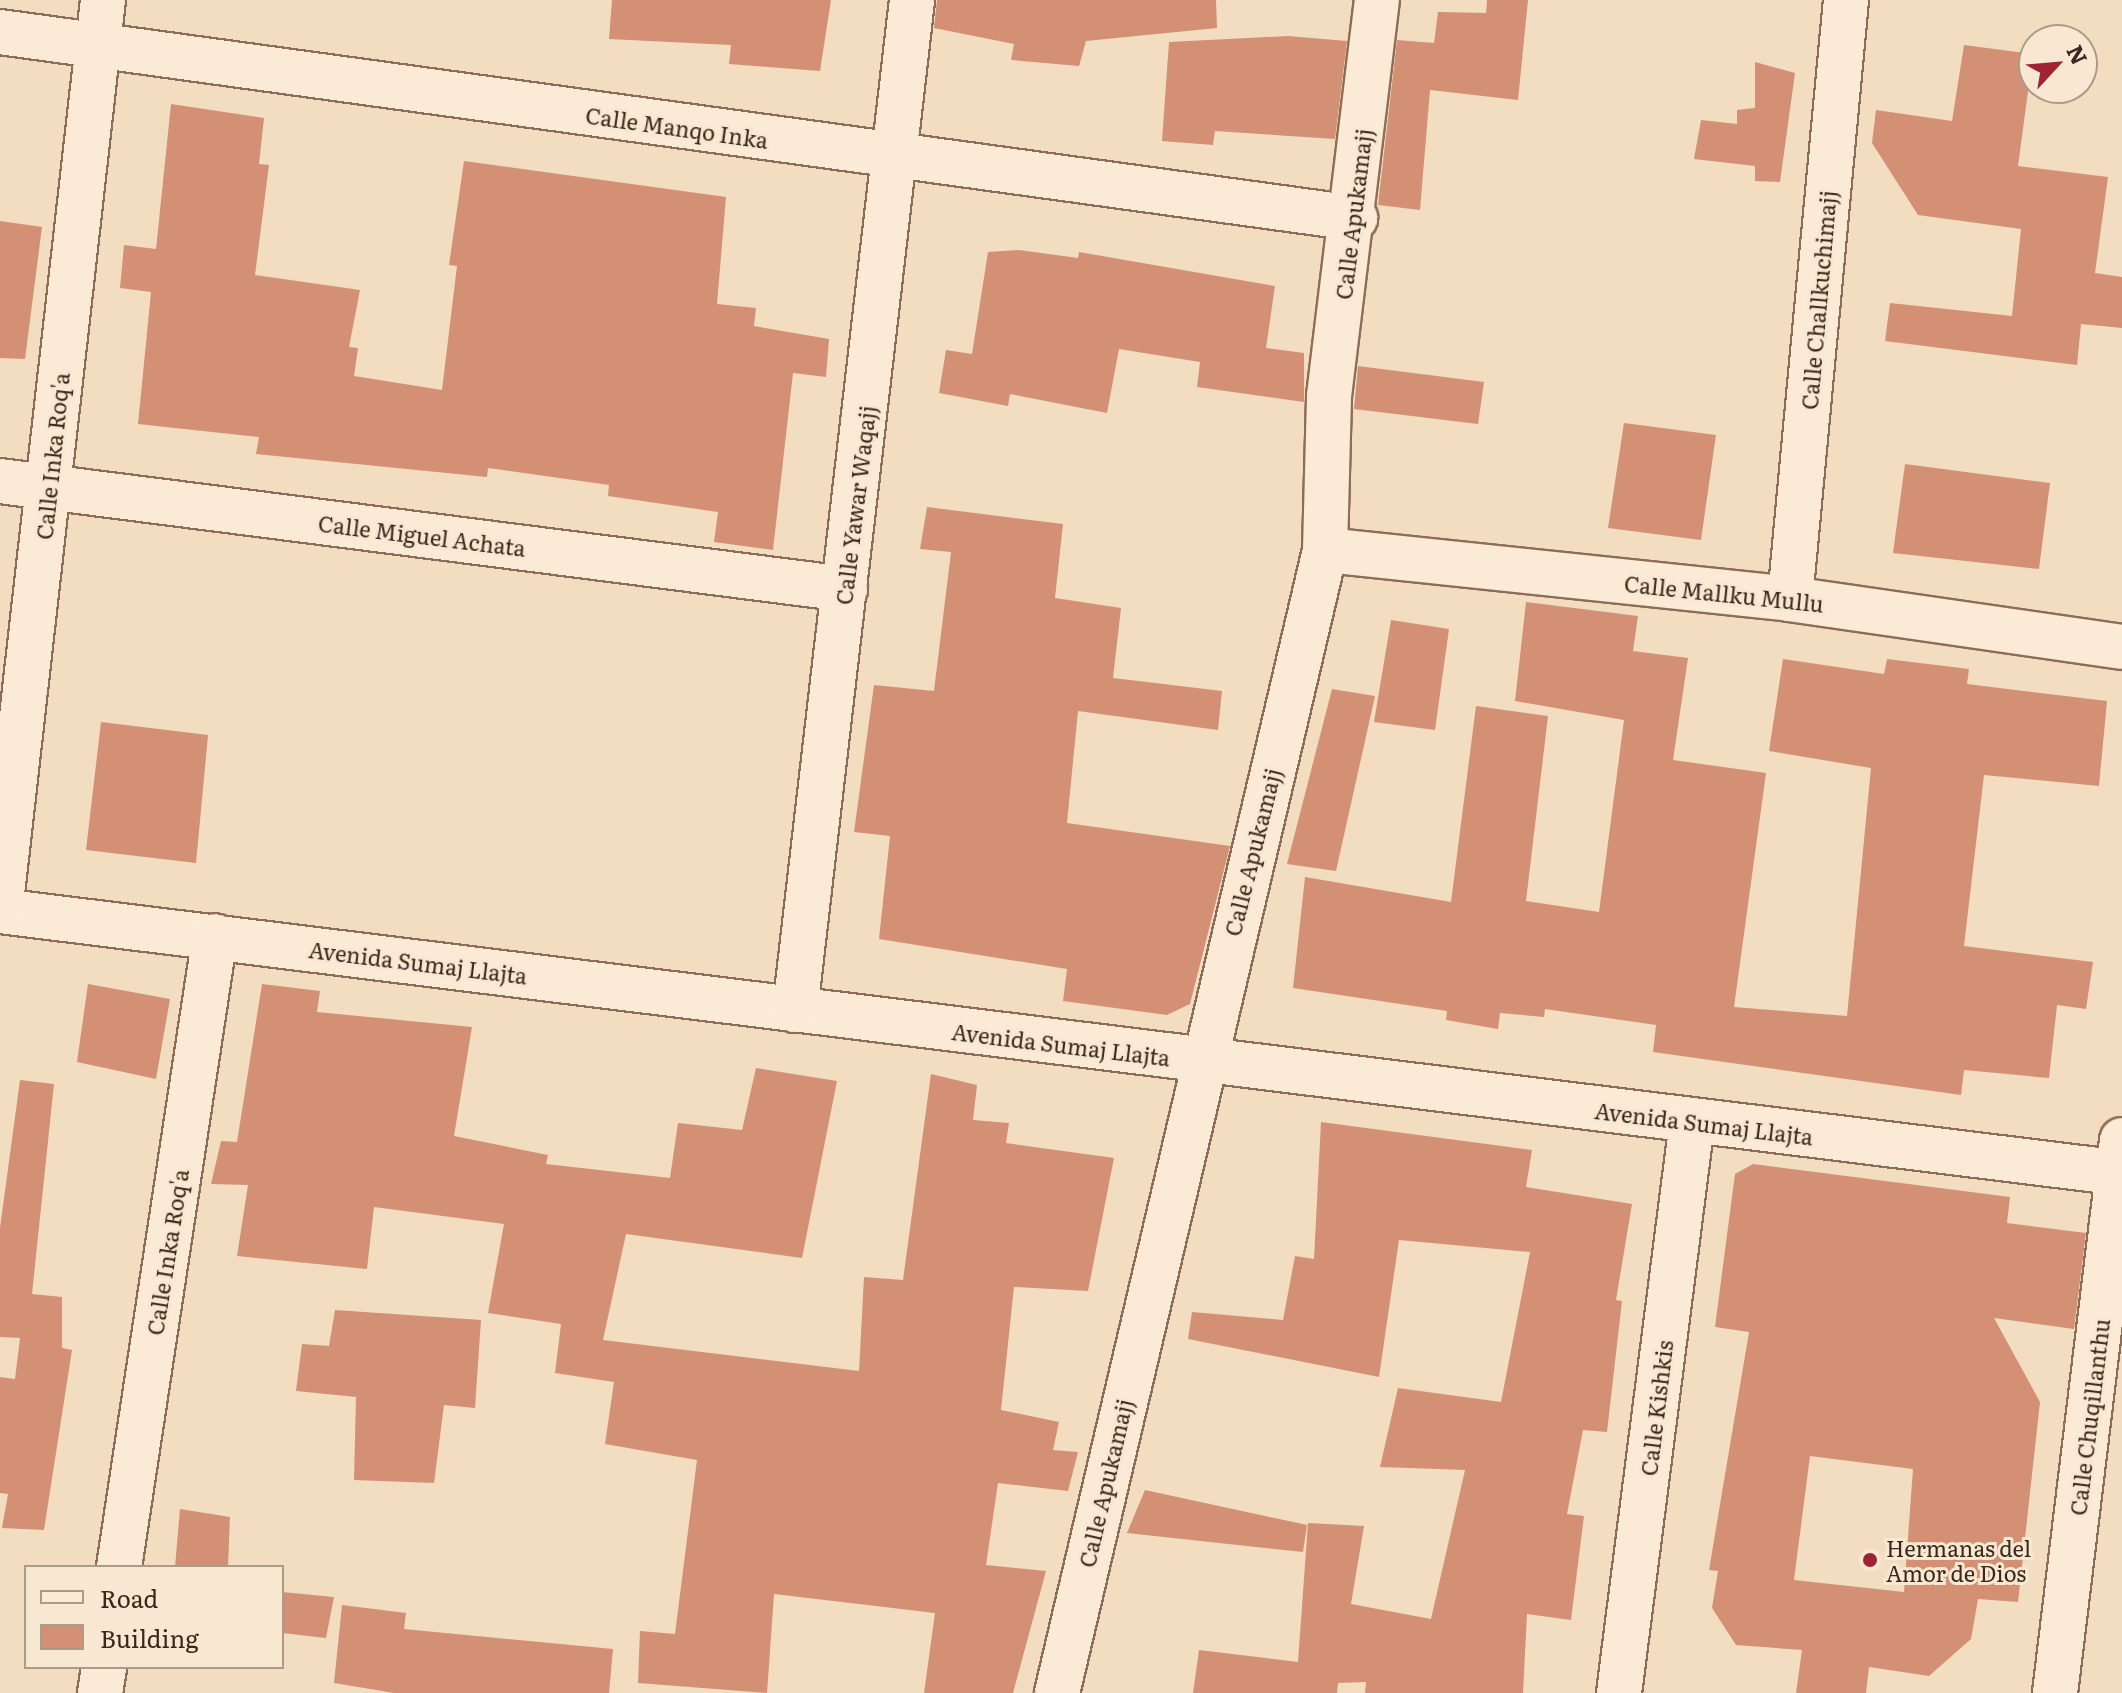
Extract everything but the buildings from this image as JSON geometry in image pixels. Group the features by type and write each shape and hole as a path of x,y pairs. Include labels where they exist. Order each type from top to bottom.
{"street":[{"name":"Calle Inka Roq'a","path":"0,911 103,0"},
{"name":"Calle Yawar Waqajj","path":"795,1010 912,0"},
{"name":"Calle Apukamajj","path":"1057,1693 1201,1062 1325,550 1329,396 1355,218 1377,0"},
{"name":"Calle Challkuchimajj","path":"1790,599 1846,0"},
{"name":"Calle Manqo Inka","path":"0,32 896,158 1355,218"},
{"name":"Calle Miguel Achata","path":"0,481 845,589"},
{"name":"Calle Mallku Mullu","path":"1325,550 1790,599 2122,647"},
{"name":"Avenida Sumaj Llajta","path":"0,911 1692,1122 2121,1162"},
{"name":"Calle Inka Roq'a","path":"119,1565 215,936"},
{"name":"Calle Kishkis","path":"1619,1693 1692,1122"},
{"name":"Calle Chuqillanthu","path":"2055,1693 2121,1162"},
{"path":"100,1693 104,1669"}],"place":[{"name":"Hermanas del Amor de Dios","path":"1870,1560"}]}
